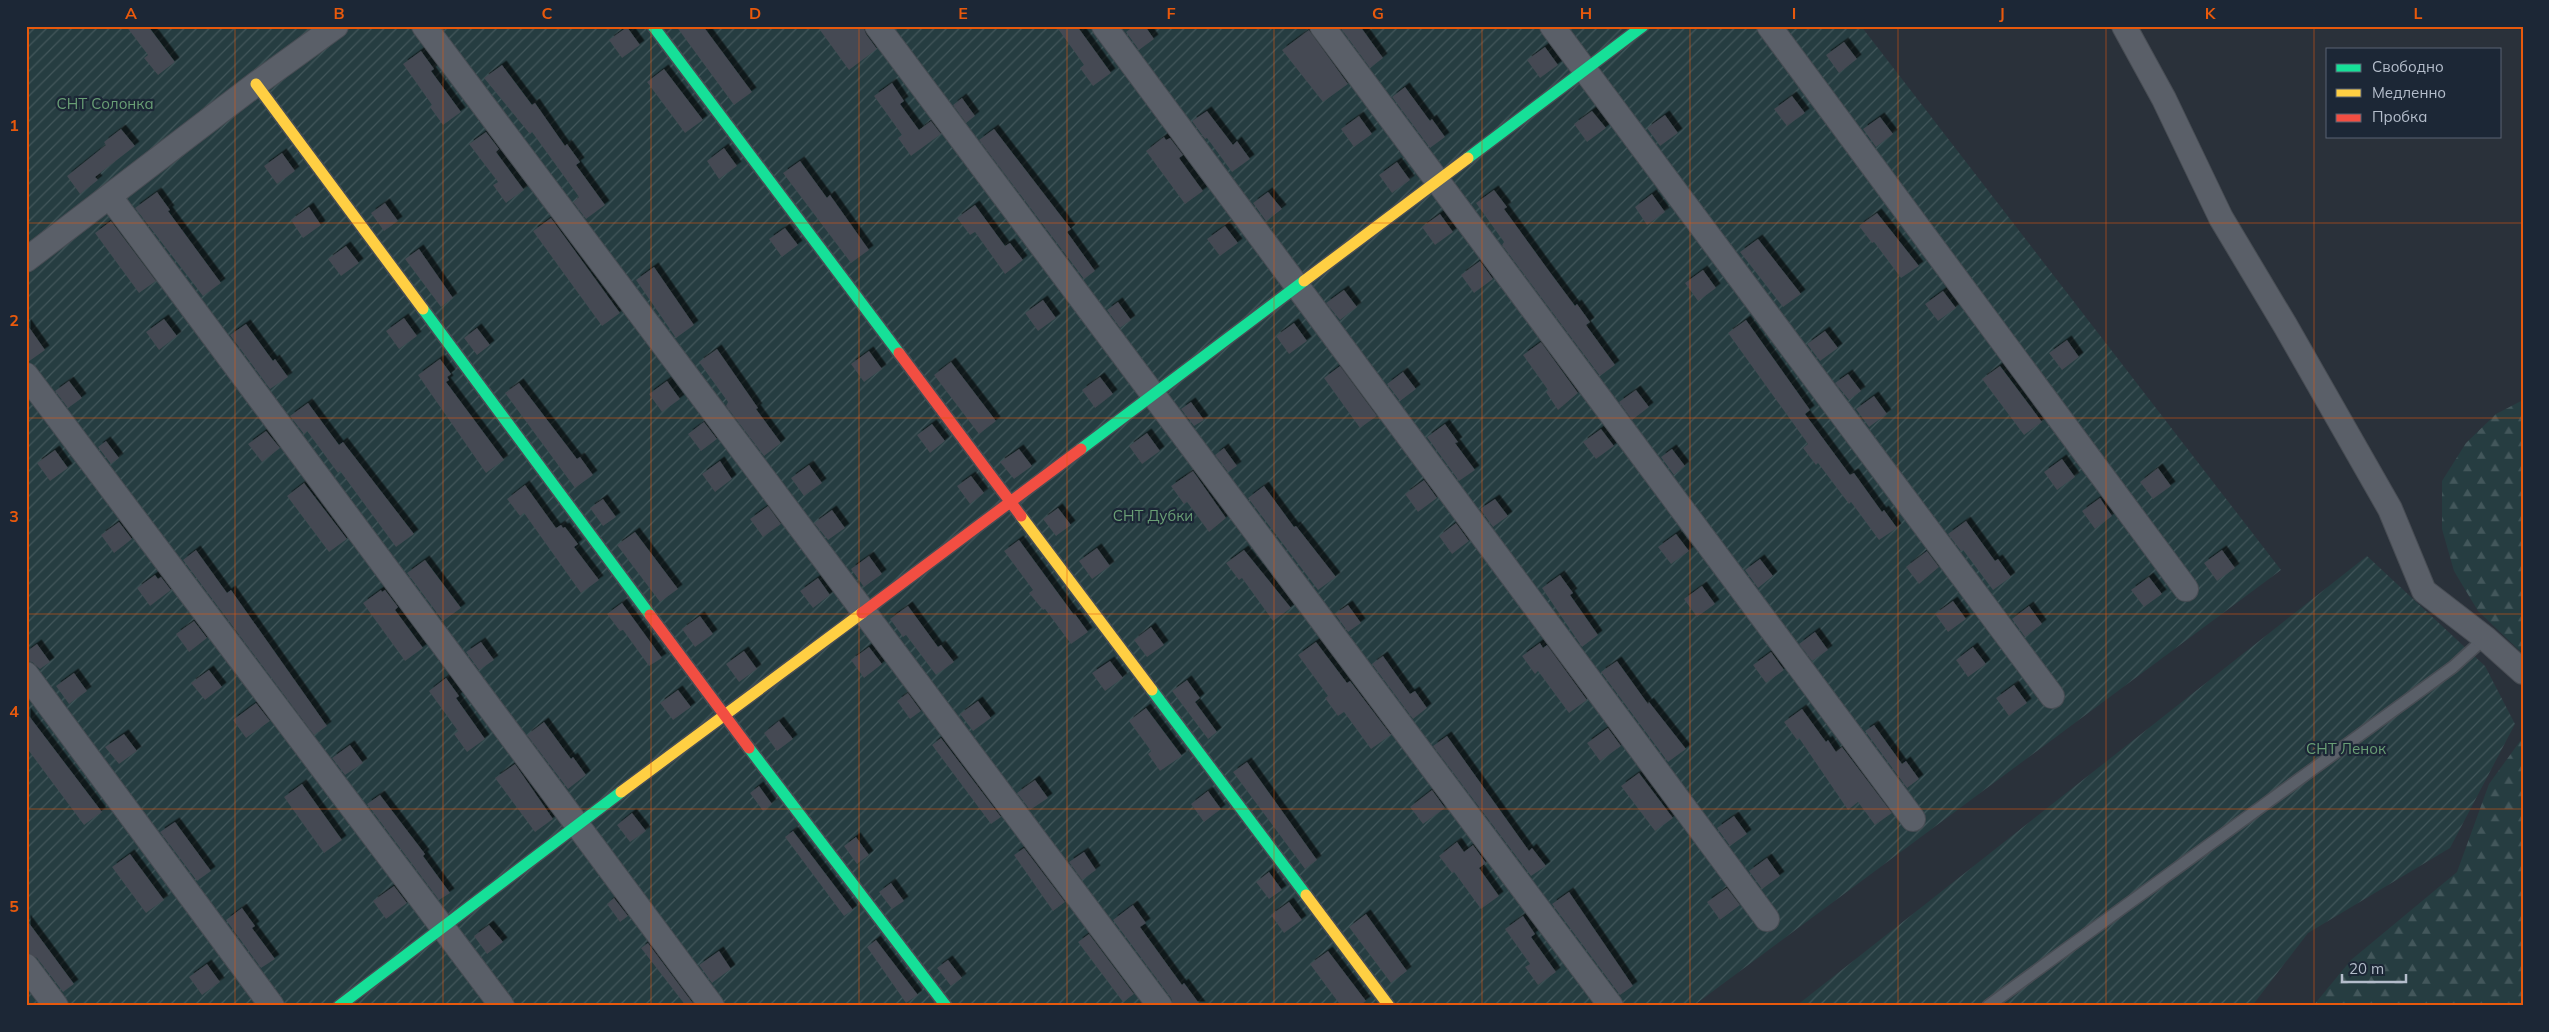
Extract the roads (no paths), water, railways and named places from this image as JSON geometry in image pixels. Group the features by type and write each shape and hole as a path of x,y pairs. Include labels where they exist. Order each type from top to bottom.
{"street":[{"path":"26,260 256,84 336,26"},
{"path":"424,26 1160,1006"},
{"path":"653,26 1389,1006"},
{"path":"878,26 1611,1006"},
{"path":"1104,26 1767,919"},
{"path":"1322,26 1912,819"},
{"path":"1552,26 2052,696"},
{"path":"339,1006 576,825 1011,502 1644,26"},
{"path":"1769,26 2186,589"},
{"path":"2124,26 2164,99 2221,218 2390,509 2424,592 2484,638 2523,672"},
{"path":"256,84 724,715 946,1006"},
{"path":"113,201 712,1006"},
{"path":"26,375 502,1006"},
{"path":"26,674 272,1006"},
{"path":"26,966 56,1006"}],"lane":[{"path":"1988,1006 2453,666 2484,638"}],"park label":[{"name":"СНТ Солонка","path":"105,104"},
{"name":"СНТ Дубки","path":"1153,516"},
{"name":"СНТ Ленок","path":"2346,749"}]}
